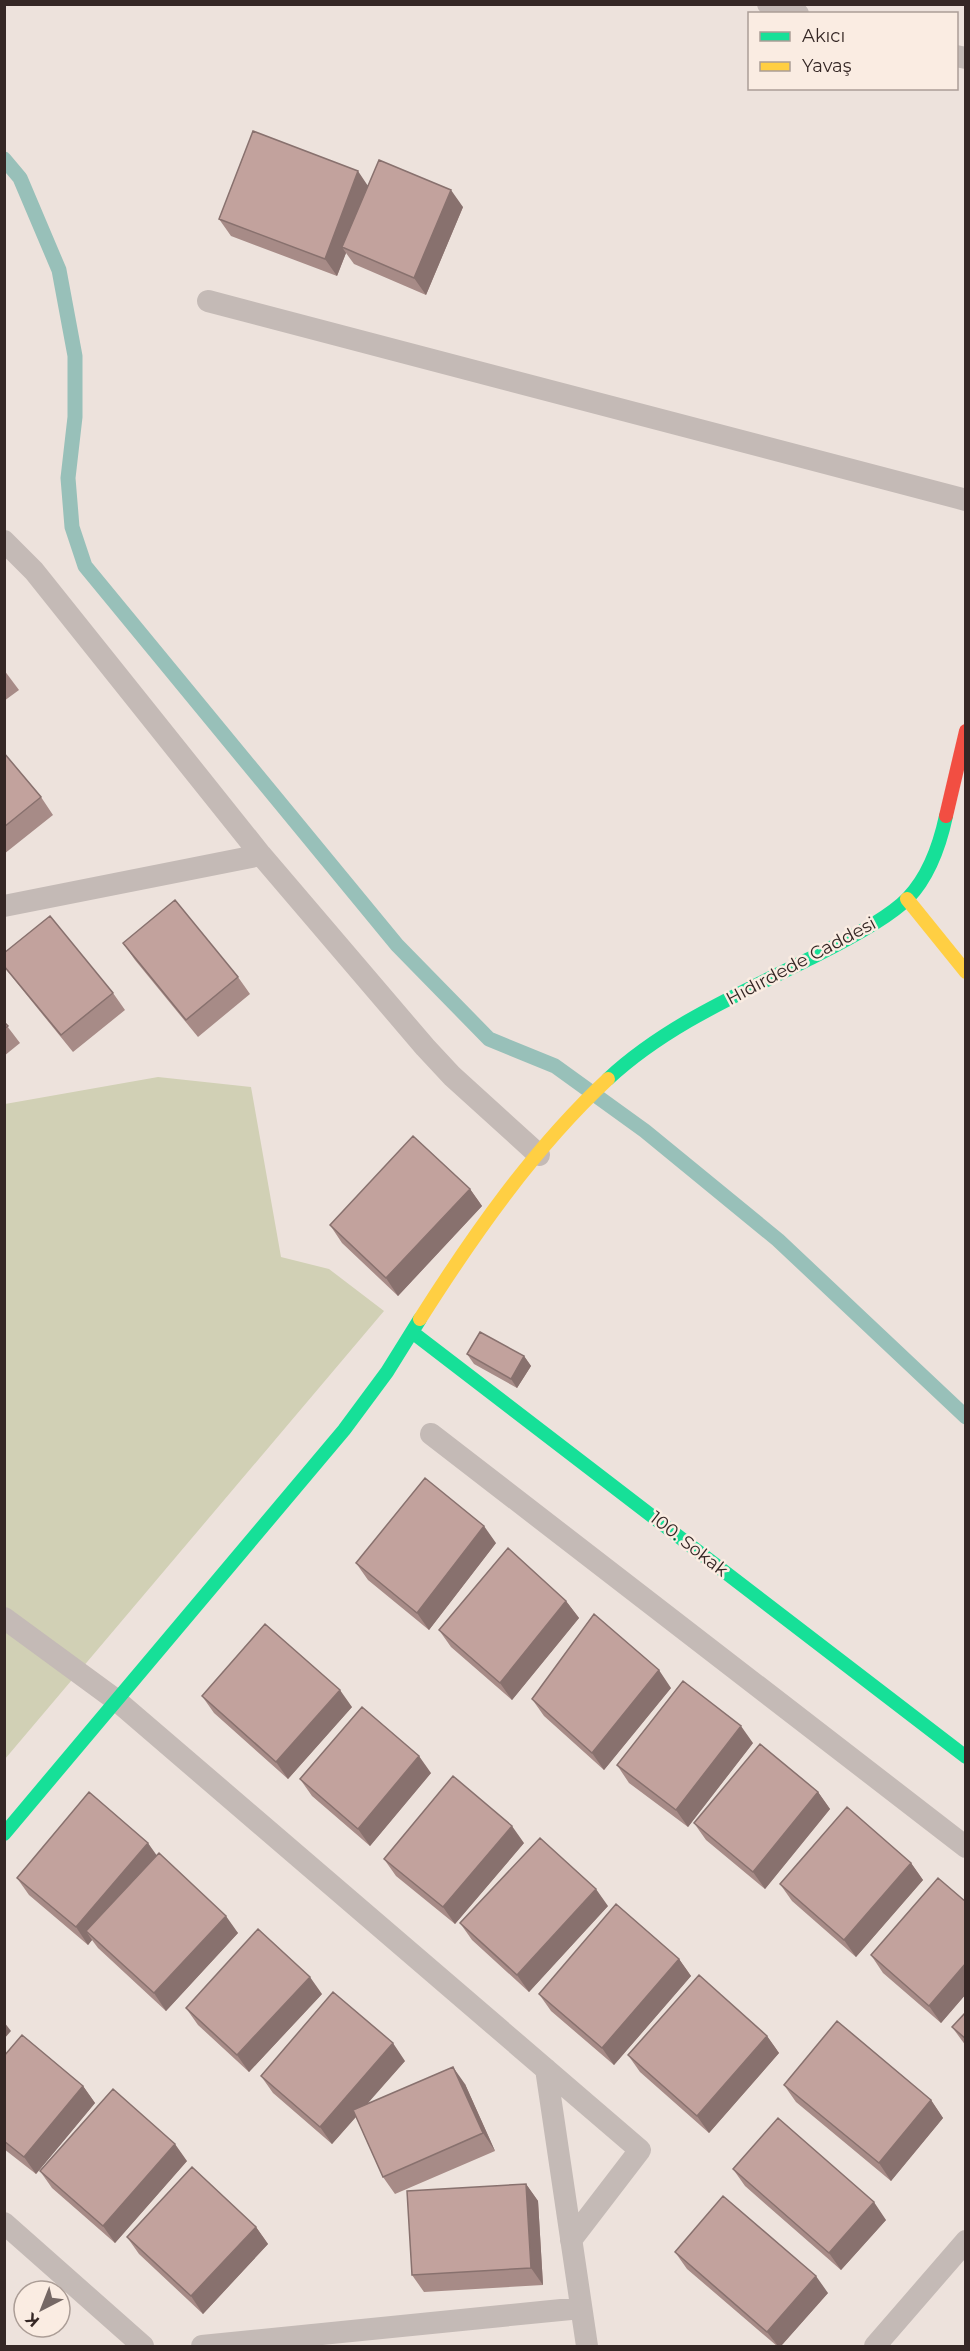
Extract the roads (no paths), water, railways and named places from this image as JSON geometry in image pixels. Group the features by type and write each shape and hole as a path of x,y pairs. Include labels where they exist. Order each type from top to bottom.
{"street":[{"name":"Hıdırdede Caddesi","path":"4,1834 345,1430 412,1332 466,1246 574,1110 632,1056 684,1023 852,937 907,899 925,875 944,826 966,731"},
{"path":"907,899 966,972"},
{"name":"100. Sokak","path":"412,1332 966,1757"}],"lane":[{"path":"768,4 792,12"},
{"path":"208,301 966,500"},
{"path":"4,541 34,571 261,855 452,1076 539,1155"},
{"path":"4,906 261,855"},
{"path":"431,1434 966,1847"},
{"path":"4,1618 116,1700 640,2150 571,2240"},
{"path":"546,2069 587,2346"},
{"path":"4,2223 142,2346"},
{"path":"875,2346 966,2241"},
{"path":"202,2346 581,2308"}],"waterway":[{"path":"4,159 20,178 59,270 75,356 75,417 68,478 72,527 85,566 397,945 489,1039 555,1066 645,1131 778,1240 966,1417"}]}
